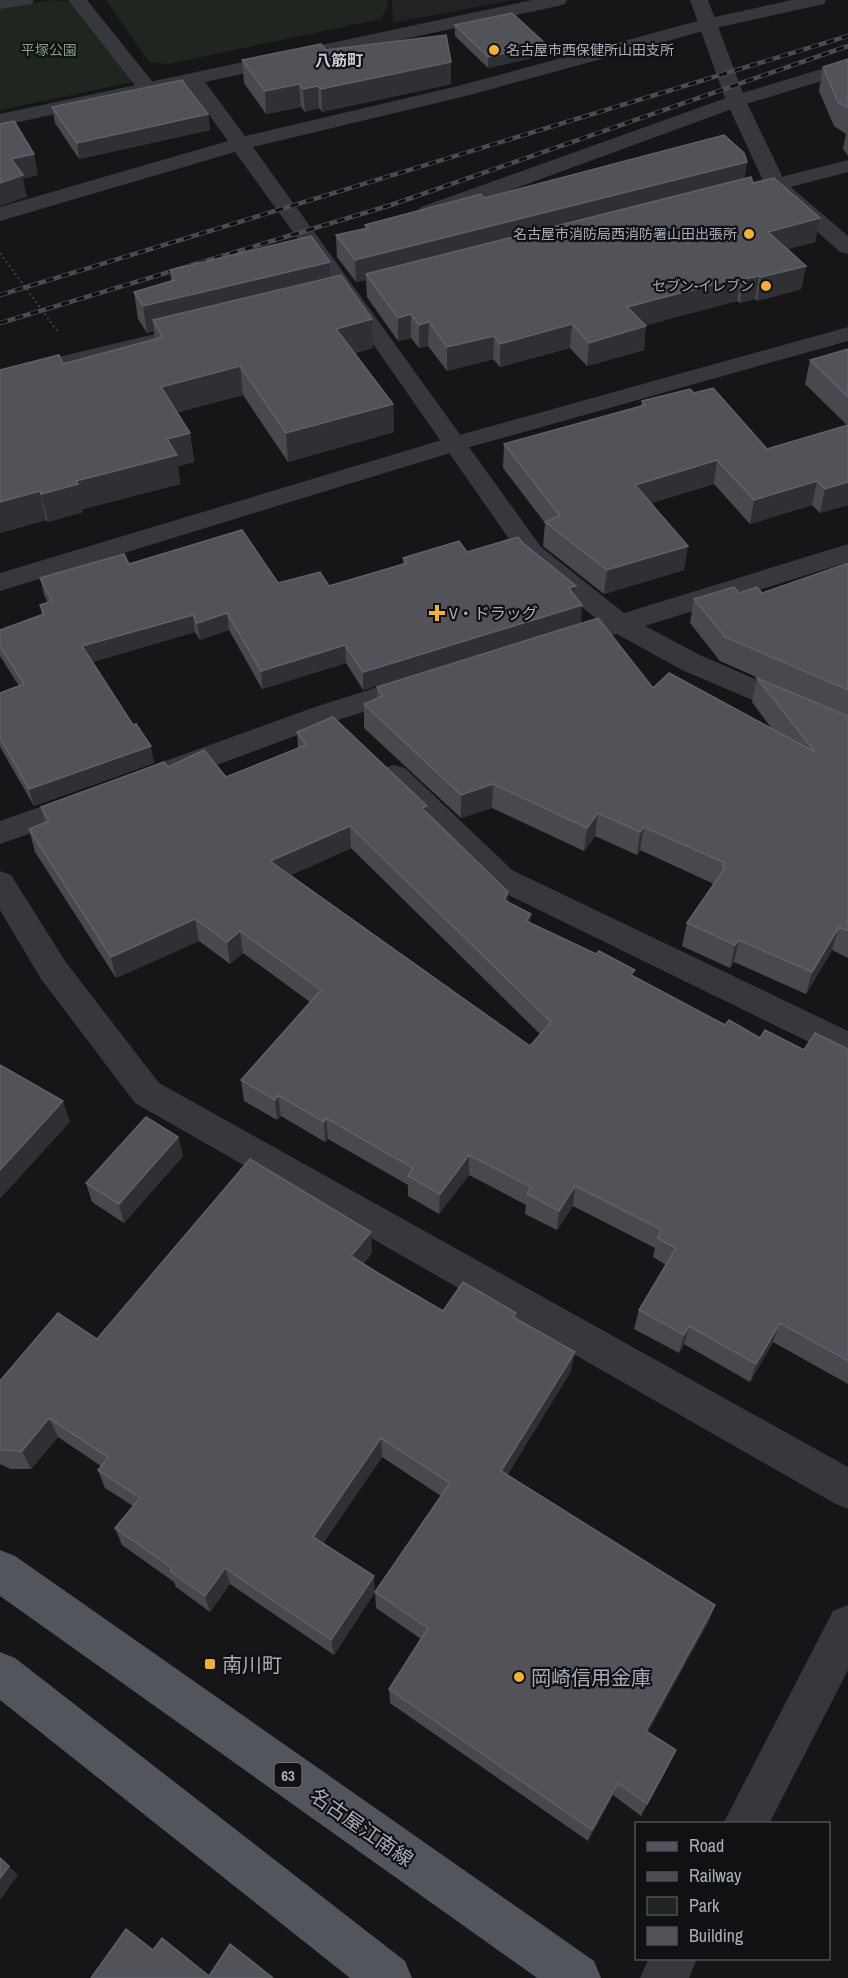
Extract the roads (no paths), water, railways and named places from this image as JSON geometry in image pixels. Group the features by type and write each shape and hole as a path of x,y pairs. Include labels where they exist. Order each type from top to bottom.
{"main road":[{"name":"名古屋江南線","path":"0,1571 577,1978"},
{"path":"0,1673 388,1978"}],"street":[{"path":"0,3 25,0"},
{"path":"77,0 148,89"},
{"path":"0,120 558,0"},
{"path":"699,0 736,101 776,185 848,248"},
{"path":"0,214 240,144 463,91 708,24 817,0"},
{"path":"405,221 736,101 848,67"},
{"path":"193,79 240,144 328,248 349,293 532,553 620,624 692,663 848,731"},
{"path":"718,200 848,166"},
{"path":"0,378 180,334"},
{"path":"0,582 454,444 848,334"},
{"path":"578,636 848,552"},
{"path":"142,781 328,713 449,675"},
{"path":"328,713 501,878 848,1047"},
{"path":"0,833 109,793"},
{"path":"0,883 53,970 147,1093 848,1489"},
{"path":"746,1822 848,1626"},
{"path":"664,1978 673,1960"}],"railway":[{"path":"0,295 848,36"},
{"path":"0,323 391,205 848,46"}],"place":[{"name":"名古屋市西保健所山田支所","path":"494,50"},
{"name":"名古屋市消防局西消防署山田出張所","path":"749,234"},
{"name":"セブン-イレブン","path":"766,286"},
{"name":"V・ドラッグ","path":"437,613"},
{"name":"南川町","path":"210,1664"},
{"name":"岡崎信用金庫","path":"519,1677"}],"district":[{"name":"八筋町","path":"339,60"}],"park label":[{"name":"平塚公園","path":"49,50"}]}
